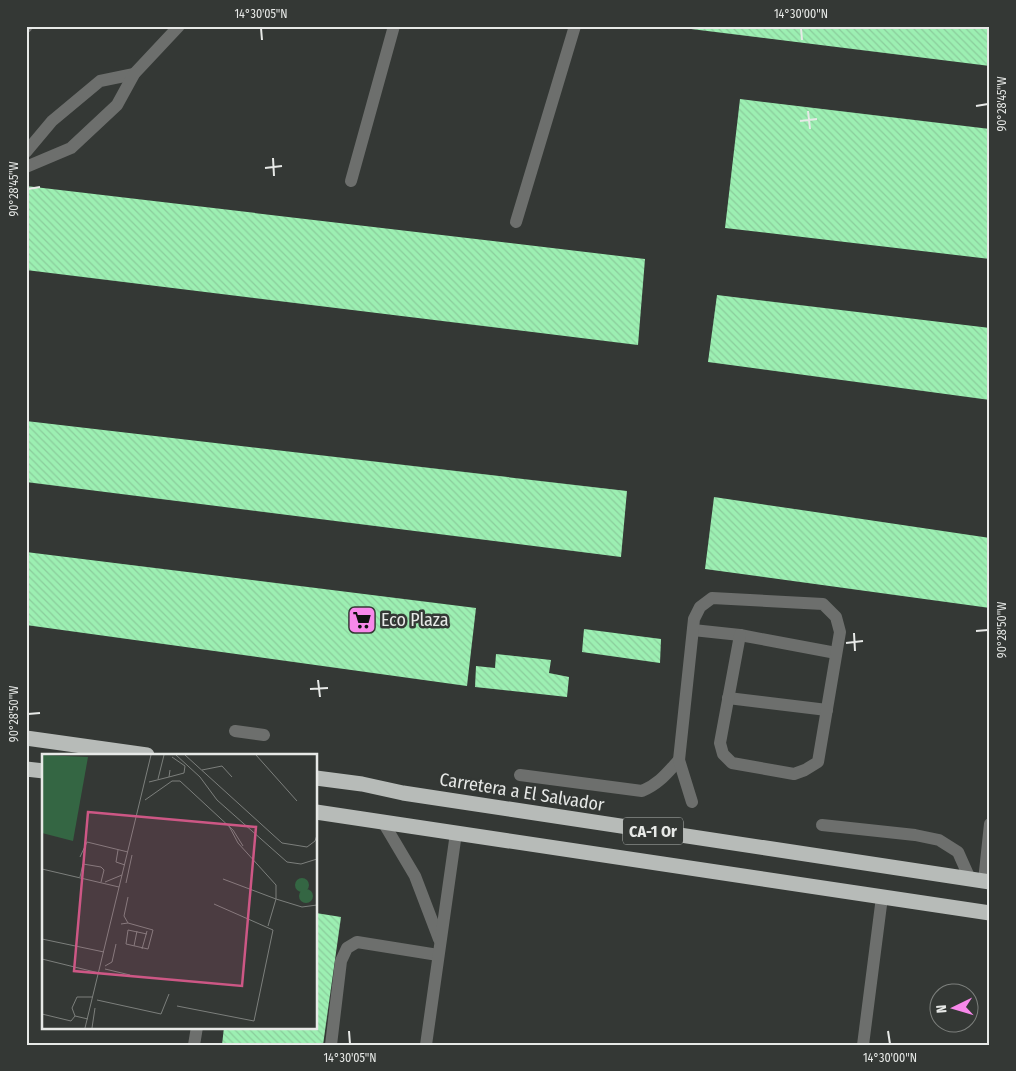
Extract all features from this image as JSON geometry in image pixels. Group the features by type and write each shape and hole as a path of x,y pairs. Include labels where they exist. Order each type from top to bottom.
{"highway":[{"path":"26,738 140,754"},
{"path":"26,769 42,771"},
{"name":"Carretera a El Salvador","path":"318,778 362,784 403,793 981,880"},
{"name":"CA-1 Or","path":"318,813 990,913"}],"street":[{"path":"26,167 71,148 117,105 134,74 179,26"},
{"path":"351,181 394,26"},
{"path":"516,222 575,26"},
{"path":"26,152 52,121 100,81 134,74"},
{"path":"692,802 679,760 694,619 700,607 712,598 823,604 836,617 840,632 818,762 794,774 732,763 723,754 720,743 740,635"},
{"path":"692,630 740,635 836,653"},
{"path":"728,698 827,710"},
{"path":"235,731 264,735"},
{"path":"520,775 642,791 662,779 679,760"},
{"path":"383,822 415,876 440,942"},
{"path":"981,880 990,824"},
{"path":"822,825 915,835 939,840 958,852 981,880"},
{"path":"426,1045 456,833"},
{"path":"862,1045 882,897"},
{"path":"331,1045 341,961 347,948 358,942 438,955"},
{"path":"194,1045 197,1028"}],"building":[{"path":"683,26 990,26 990,66 683,28"},
{"path":"740,99 990,129 990,259 725,228"},
{"path":"26,186 645,259 638,345 26,270"},
{"path":"717,295 990,328 990,400 708,362"},
{"path":"26,421 627,491 621,557 26,482"},
{"path":"714,497 990,538 990,608 705,569"},
{"path":"26,552 476,608 467,686 26,625"},
{"path":"584,629 661,639 660,663 582,652"},
{"path":"496,654 551,660 549,673 569,677 567,697 475,687 476,666 495,668"},
{"path":"318,913 341,917 323,1045 222,1045 224,1028 318,1028"}],"place":[{"name":"Eco Plaza","path":"362,620"}]}
